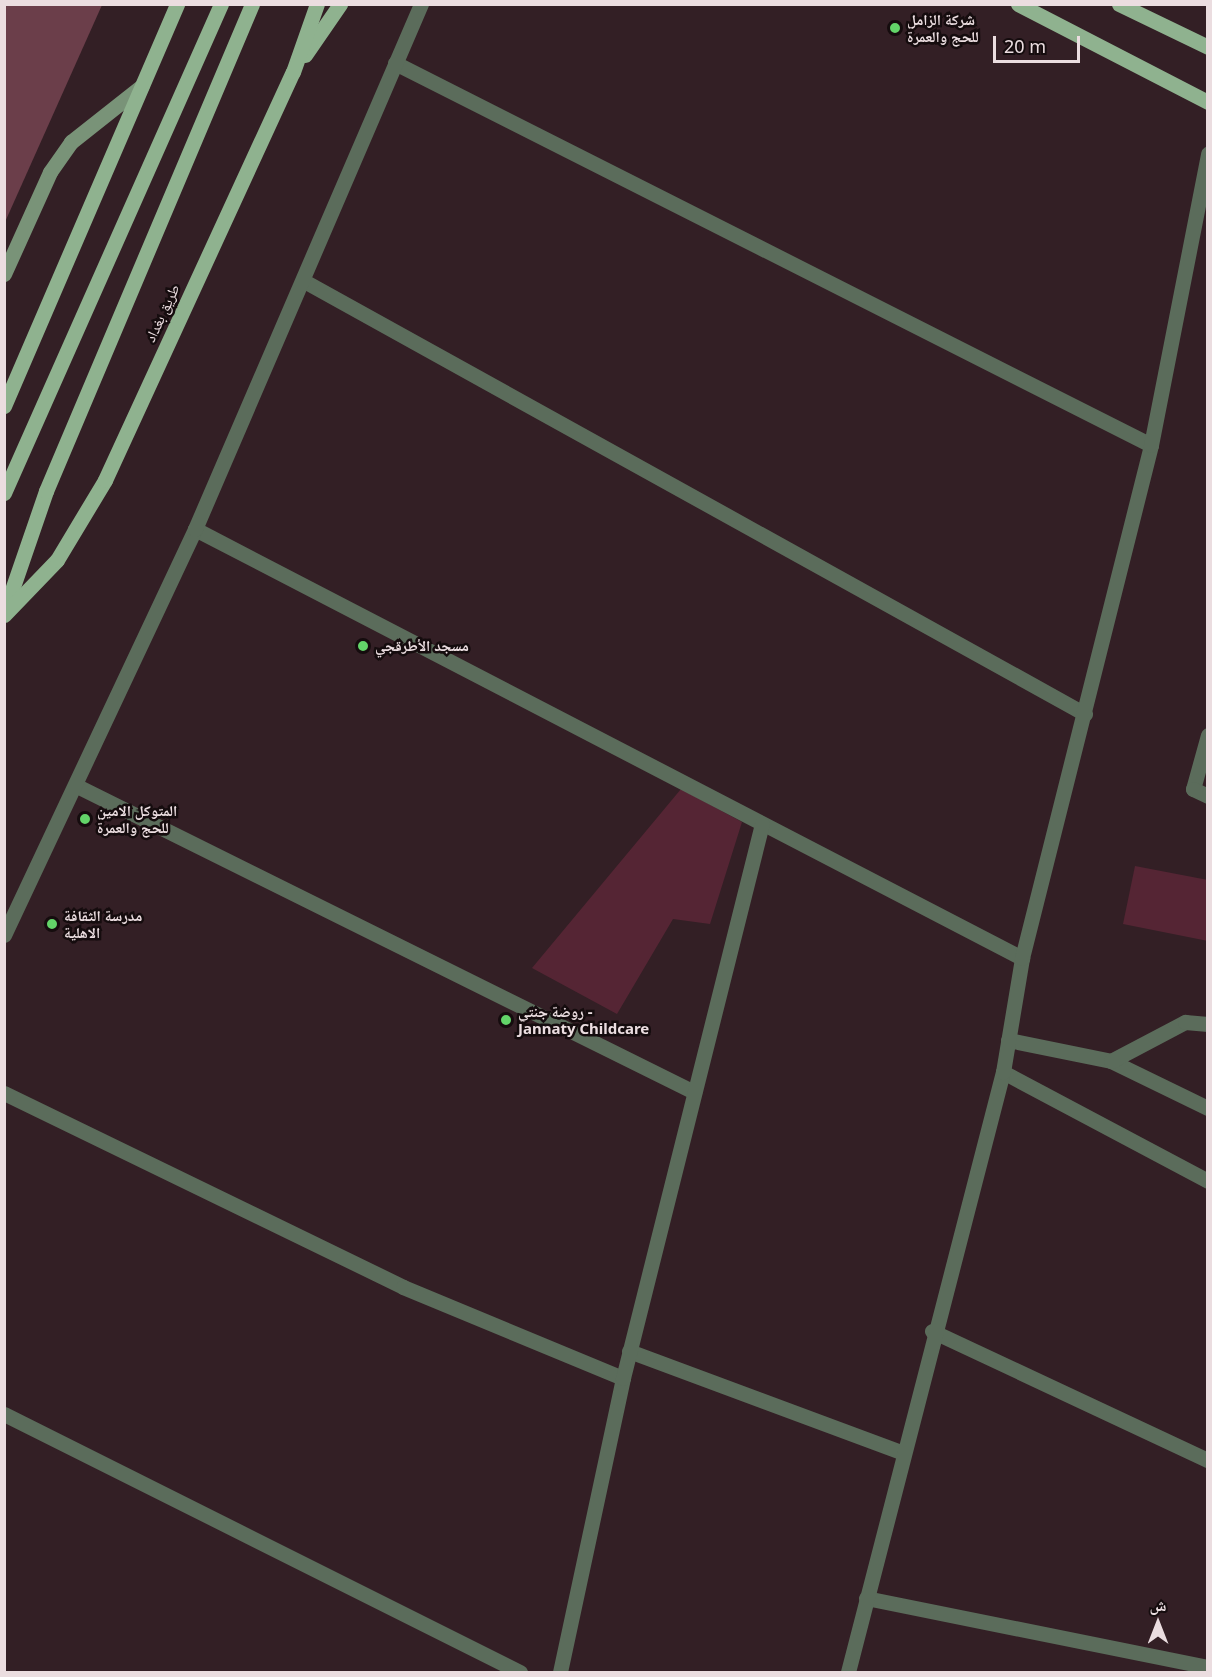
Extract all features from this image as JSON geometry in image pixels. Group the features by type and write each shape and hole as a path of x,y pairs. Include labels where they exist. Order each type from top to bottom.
{"main road":[{"path":"4,406 177,4"},
{"path":"4,493 221,4"},
{"path":"4,614 46,491 252,4"},
{"name":"طريق بغداد","path":"4,614 57,560 105,480 293,72 317,4"},
{"path":"293,72 340,4"},
{"path":"1018,4 1208,102"},
{"path":"1119,4 1208,47"},
{"path":"4,274 50,172 71,142 142,86"}],"street":[{"path":"4,935 77,786 195,529 304,281 394,63 421,4"},
{"path":"394,63 1151,445"},
{"path":"848,1672 932,1331 1003,1072 1022,958 1151,445 1208,154"},
{"path":"304,281 1085,714"},
{"path":"195,529 1022,958"},
{"path":"1208,735 1193,789 1208,796"},
{"path":"77,786 694,1092"},
{"path":"560,1672 623,1378 762,824"},
{"path":"1111,1061 1185,1022 1208,1024"},
{"path":"1008,1040 1111,1061 1208,1108"},
{"path":"1003,1072 1208,1181"},
{"path":"4,1093 403,1287 623,1378"},
{"path":"932,1331 1208,1460"},
{"path":"630,1351 901,1452"},
{"path":"4,1414 520,1672"},
{"path":"866,1598 1208,1667"}],"shaded area":[{"path":"4,5 102,5 5,222"}],"building":[{"path":"681,789 742,822 710,924 673,919 617,1014 532,968"},
{"path":"1135,866 1208,880 1208,941 1123,924"}],"place":[{"name":"شركة الزامل للحج والعمرة","path":"895,28"},
{"name":"مسجد الأطرقجي","path":"363,646"},
{"name":"المتوكل الامين للحج والعمرة","path":"85,819"},
{"name":"مدرسة الثقافة الاهلية","path":"52,924"},
{"name":"روضة جنتي - Jannaty Childcare","path":"506,1020"}]}
